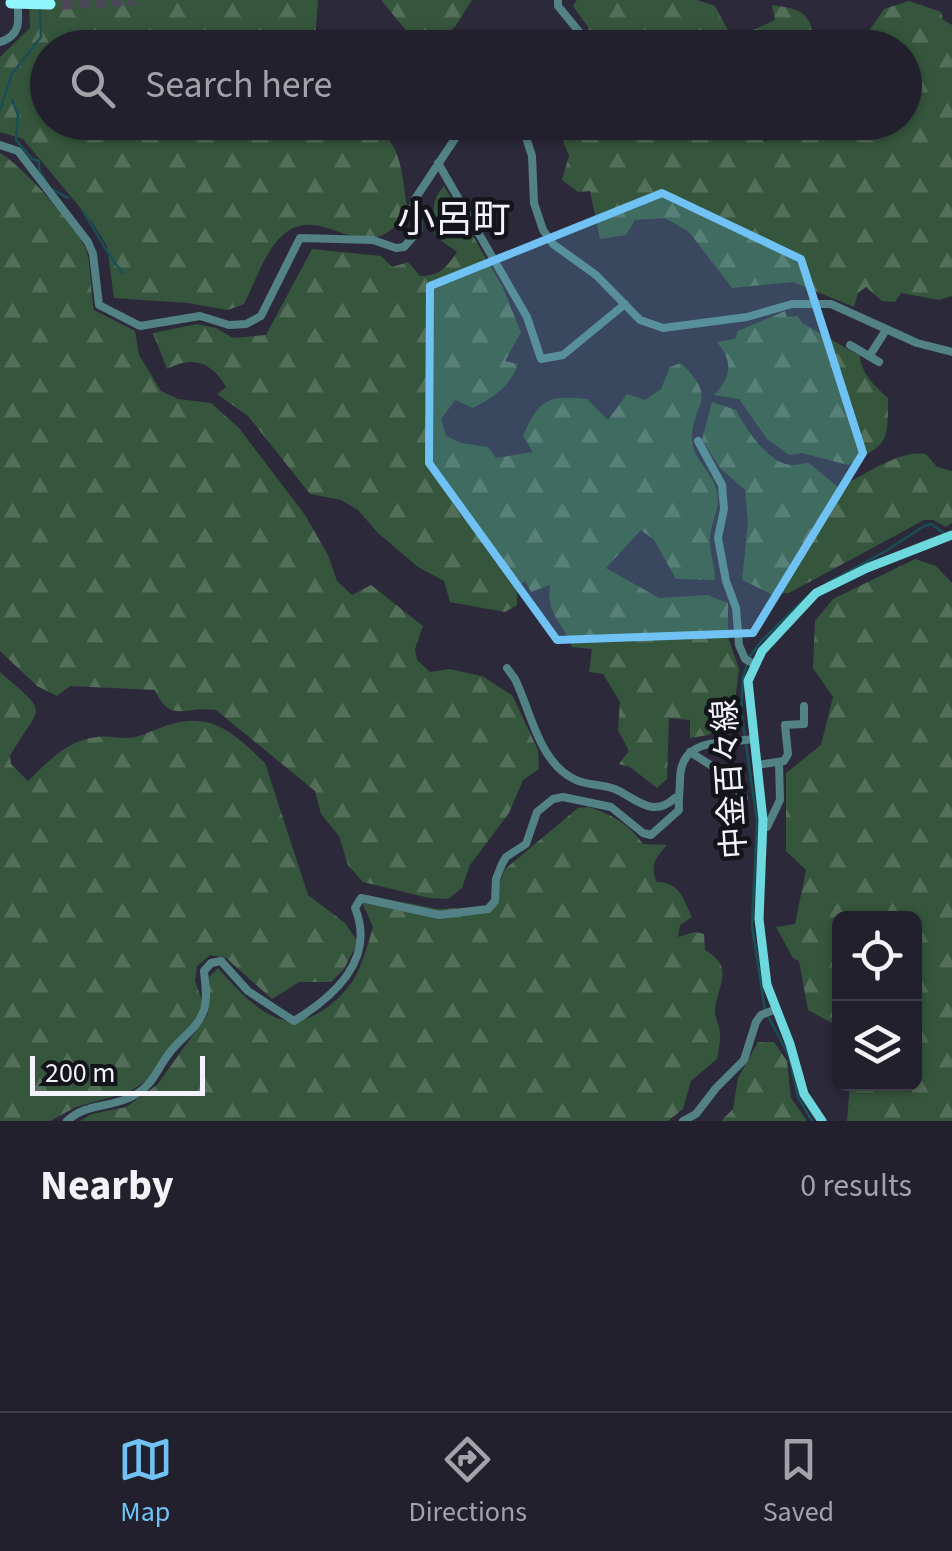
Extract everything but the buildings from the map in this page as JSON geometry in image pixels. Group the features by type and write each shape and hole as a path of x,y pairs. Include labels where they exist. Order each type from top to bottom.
{"highway":[{"path":"14,2 50,4"}],"main road":[{"name":"中金百々線","path":"822,1121 804,1094 790,1044 770,1011 759,918 763,827 756,765 748,739 750,662 816,593 867,568 949,537"}],"street":[{"path":"558,0 558,6 578,30"},
{"path":"0,42 17,31 14,2"},
{"path":"0,145 18,151 88,242 93,254 98,305 140,326 200,316 246,324 260,316 300,238 373,240 404,247 419,230 413,207 454,140"},
{"path":"527,140 532,156 534,203 543,230 554,244 596,275 640,320 663,328 747,317 792,304 830,304 886,330 952,352"},
{"path":"438,163 528,317 541,359 563,355 626,304"},
{"path":"870,355 886,330"},
{"path":"850,344 879,362"},
{"path":"698,441 722,485 724,509 718,538 736,608 738,645 750,662"},
{"path":"506,668 515,679 556,768 581,783 617,789 646,808 667,806 675,798 681,784 680,762 690,752 703,745 748,739"},
{"path":"756,765 779,762 788,754 785,725 804,724 804,706"},
{"path":"690,752 726,776 744,798"},
{"path":"763,827 780,800 779,762"},
{"path":"67,1121 84,1108 132,1097 155,1080 172,1050 192,1033 203,1014 204,971 211,963 221,961 248,991 294,1021 326,1000 346,977 362,944 361,922 355,908 361,898 439,915 488,908 495,901 496,879 506,857 526,844 537,812 553,799 563,797 611,807 651,835 678,810 675,798"},
{"path":"683,1121 696,1114 744,1060 756,1022 770,1011"}],"highlighted area":[{"path":"662,193 801,259 863,453 753,633 557,640 429,463 430,286"}],"green space":[{"path":"29,0 318,0 316,30 30,30 30,140 388,140 398,157 408,212 388,232 373,238 312,225 288,231 268,255 244,304 228,310 114,298 107,246 92,222 23,139 0,132 0,57 30,28"},
{"path":"381,0 472,0 451,30 406,30"},
{"path":"577,0 697,0 715,6 728,30 588,30 573,6"},
{"path":"909,1 941,12 943,20 952,25 952,296 939,300 901,293 895,302 882,301 866,287 858,293 854,307 793,282 732,288 689,232 665,218 635,220 626,235 600,239 590,191 578,192 562,180 569,156 563,140 922,140 922,30 870,30 884,9"},
{"path":"772,5 796,10 812,30 753,30 775,20"},
{"path":"0,153 33,182 80,237 89,261 94,310 135,331 139,355 161,391 178,399 211,403 239,428 305,515 328,555 337,581 352,595 371,585 423,626 415,649 417,660 430,672 449,669 482,676 512,695 538,750 539,769 523,780 509,813 470,865 462,888 448,899 363,882 348,865 339,836 321,814 315,791 216,710 173,710 155,690 70,686 57,696 37,686 0,651"},
{"path":"444,186 502,286 521,332 505,361 518,364 511,379 473,408 455,400 441,419 446,436 488,447 496,458 533,452 523,436 534,414 546,402 587,399 608,420 627,394 645,400 661,389 670,367 681,363 702,394 692,440 718,495 710,541 715,580 676,579 654,540 641,530 606,568 659,598 707,595 728,603 728,637 739,669 733,717 708,735 690,738 690,720 669,718 667,779 657,788 630,767 619,764 629,751 618,730 620,702 603,674 589,672 592,649 572,647 550,604 550,585 531,592 525,581 517,588 517,605 505,612 450,602 444,581 418,567 358,510 341,500 310,494 248,416 217,394 226,387 215,372 193,362 167,369 153,333 197,324 216,328 233,338 266,335 312,249 381,256 392,267 408,262 420,276 438,273 457,252 435,236 434,203"},
{"path":"785,311 787,317 798,316 802,323 860,356 866,374 888,398 883,440 848,465 802,453 789,455 767,439 739,399 714,395 728,369 726,356 717,342 735,339 738,331"},
{"path":"712,402 736,410 752,436 775,459 793,465 809,463 838,487 892,460 926,454 937,467 952,471 952,523 946,527 924,520 789,593 771,594 742,580 748,522 745,490 720,468 702,440"},
{"path":"915,559 936,566 952,583 952,1121 847,1121 849,1091 922,1091 922,911 832,911 832,1023 808,1010 799,961 793,958 776,927 795,924 806,870 786,851 786,773 821,745 833,697 813,668 815,621 833,599"},
{"path":"0,672 28,697 36,711 10,756 11,764 28,781 77,742 135,737 187,721 223,728 244,743 265,763 308,895 345,923 358,942 344,969 331,982 299,982 272,999 226,958 210,955 197,966 195,981 203,1003 199,1013 146,1081 129,1092 76,1107 50,1121 0,1121"},
{"path":"589,807 619,821 643,844 667,845 654,866 657,882 671,885 680,893 692,917 680,925 678,937 695,932 704,934 705,950 720,963 722,970 715,1009 720,1037 717,1059 691,1081 683,1109 668,1121 80,1121 92,1114 126,1107 157,1085 208,1014 209,977 218,968 268,1014 288,1021 310,1017 339,997 357,973 373,927 361,900 366,895 438,909 491,907 505,869 578,808"},
{"path":"758,1042 774,1042 787,1061 791,1098 807,1121 721,1121 733,1109 738,1078"}],"waterway":[{"path":"40,9 41,30"},
{"path":"0,110 12,74 30,51"},
{"path":"12,100 18,115 16,140 32,159 39,161 39,170 47,183"},
{"path":"52,189 68,198"},
{"path":"82,210 123,273"},
{"path":"827,583 924,526 931,524 944,533"},
{"path":"765,1010 752,926 757,821 741,709 743,678 748,659 762,640 808,596"},
{"path":"769,1018 789,1056 798,1097 812,1121"}],"tunnel":[{"path":"62,4 135,0"}],"district":[{"name":"小呂町","path":"454,220"}]}
